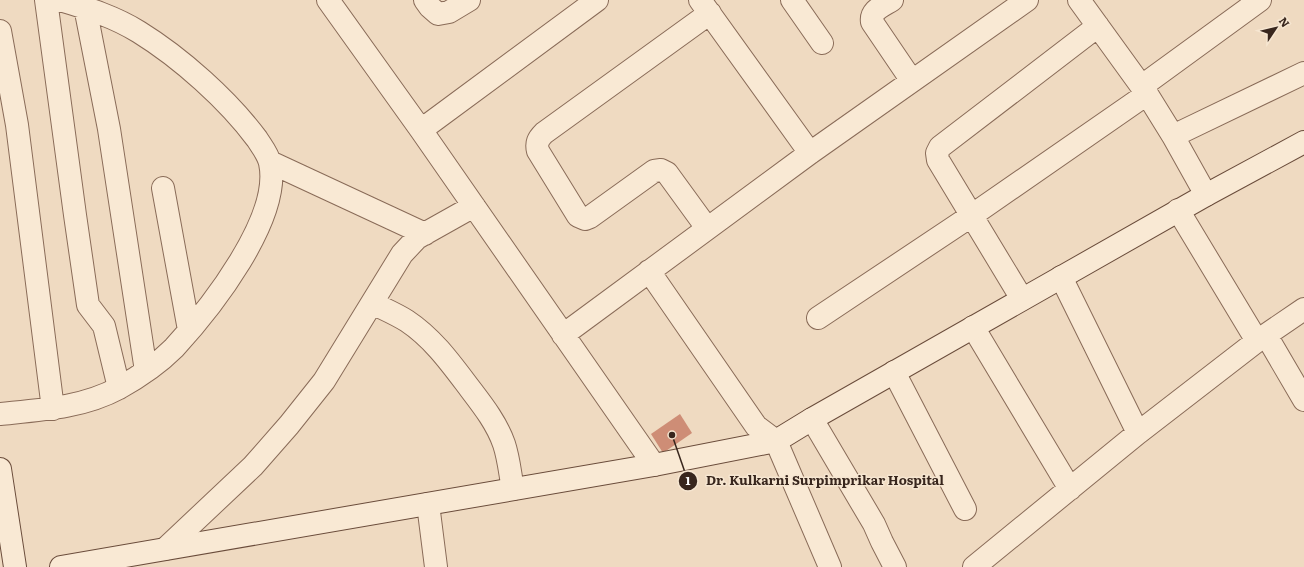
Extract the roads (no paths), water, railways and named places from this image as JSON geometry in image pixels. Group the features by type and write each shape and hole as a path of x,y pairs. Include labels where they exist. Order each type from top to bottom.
{"street":[{"path":"46,0 88,305 104,326 119,388"},
{"path":"0,414 53,409 90,400 119,388 146,371 173,349 212,304 243,257 265,214 272,181 270,162 266,152 244,122 203,81 169,53 138,32 85,7 60,0"},
{"path":"328,0 421,130 563,336 654,464"},
{"path":"426,0 430,7 438,14 449,12 468,0"},
{"path":"421,130 597,0"},
{"path":"792,0 822,43"},
{"path":"892,0 873,12 871,17 872,22 912,81"},
{"path":"563,336 810,153 1027,0"},
{"path":"1079,0 1145,90 1206,194"},
{"path":"818,318 971,216 1145,90 1260,0"},
{"path":"707,228 667,172 661,170 654,171 590,218 585,219 578,216 538,151 536,145 539,139 544,133 708,5 810,153"},
{"path":"85,7 108,128 146,371"},
{"path":"1022,299 938,160 937,153 940,147 1098,26"},
{"path":"0,31 17,125 53,409"},
{"path":"1173,136 1304,73"},
{"path":"61,567 776,442 812,419 1206,194 1304,142"},
{"path":"270,162 425,234"},
{"path":"163,188 189,330"},
{"path":"165,549 253,466 289,425 324,381 402,254 417,238 474,206"},
{"path":"1178,210 1261,338 1304,400"},
{"path":"649,271 756,426 776,442 830,567"},
{"path":"1061,277 1138,433"},
{"path":"372,304 407,321 421,332 445,356 492,418 506,452 513,489"},
{"path":"974,567 1138,433 1261,338 1304,310"},
{"path":"973,327 1070,489"},
{"path":"894,372 965,509"},
{"path":"812,419 874,524 895,567"},
{"path":"0,469 16,567"},
{"path":"428,504 436,567"}],"place":[{"name":"Dr. Kulkarni Surpimprikar Hospital","path":"672,435"}]}
